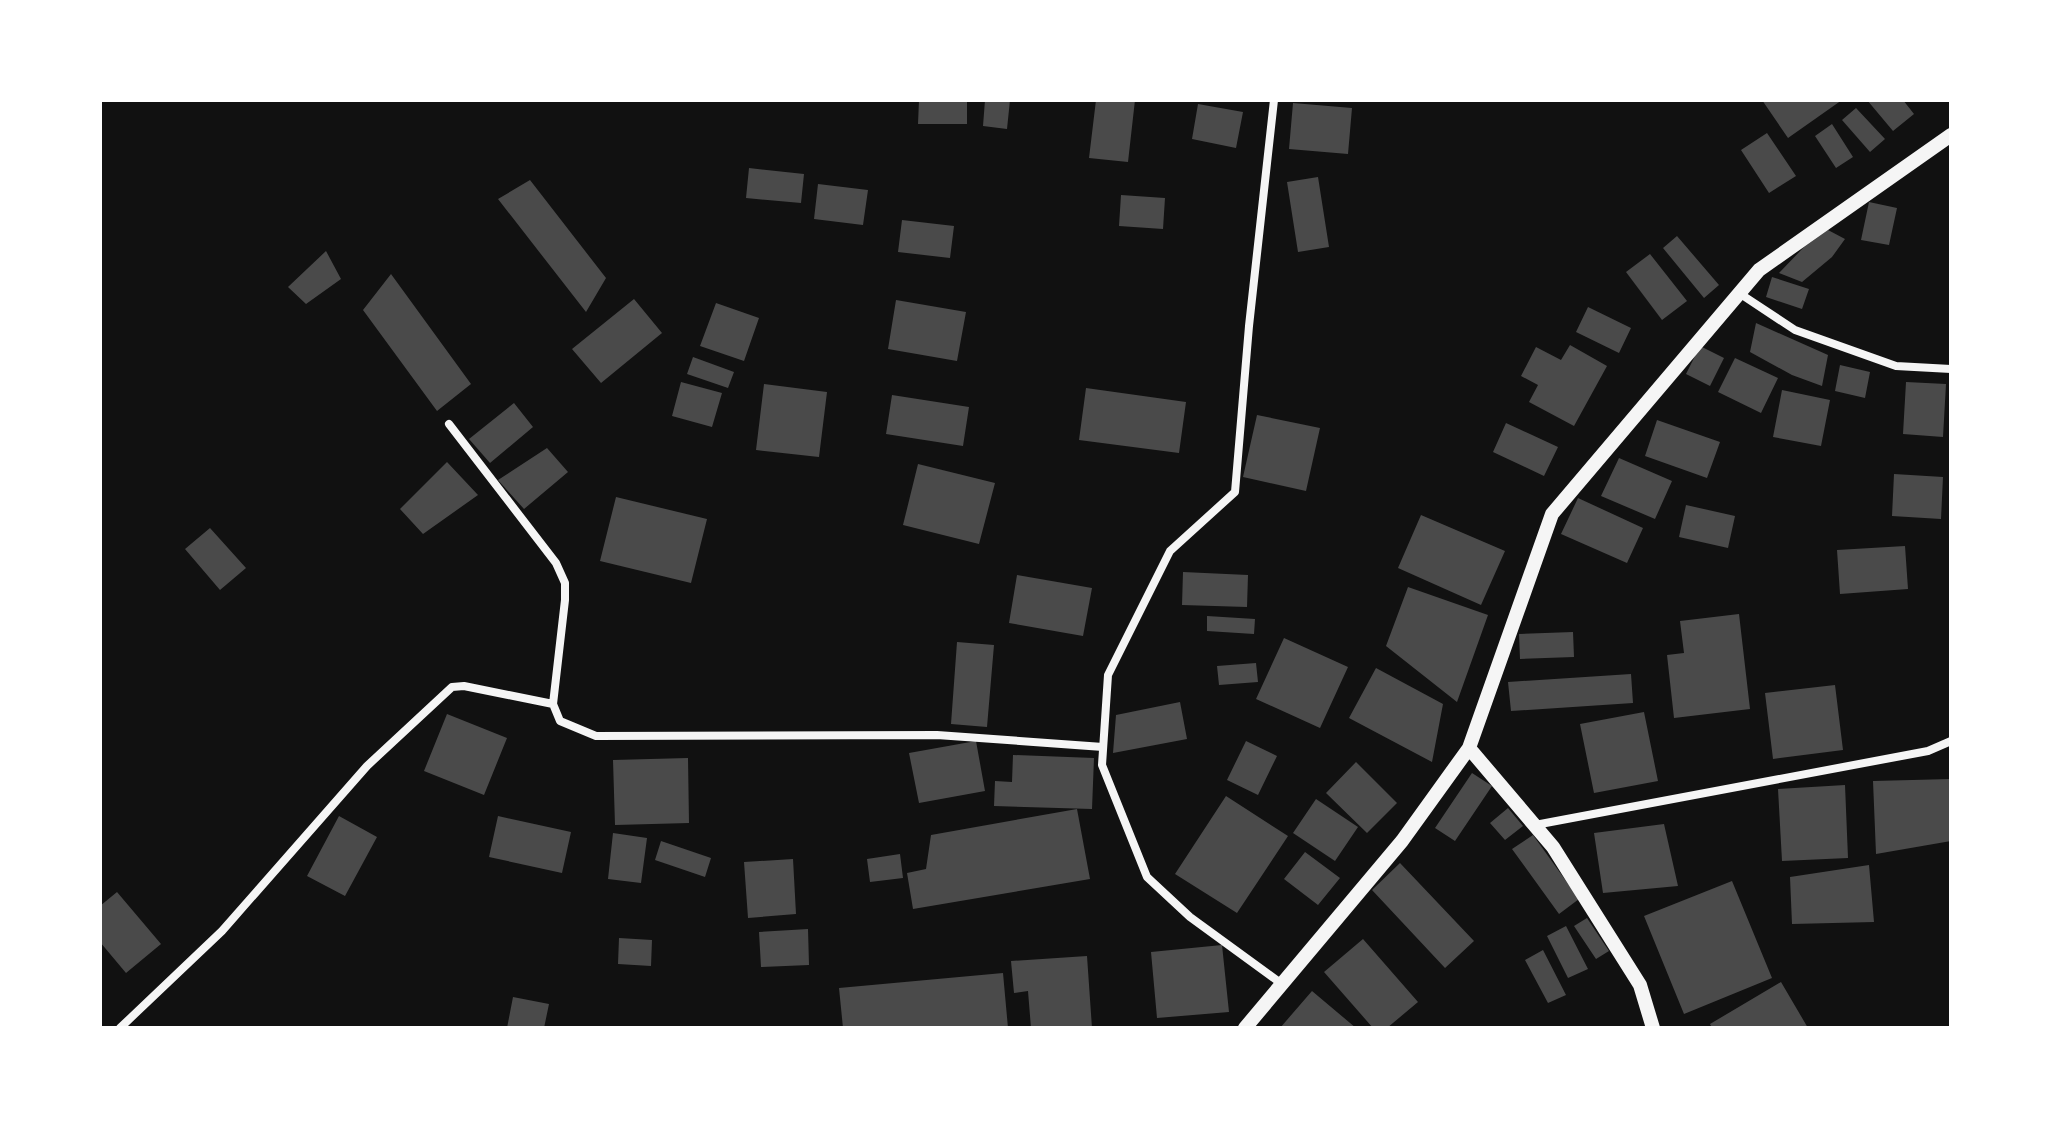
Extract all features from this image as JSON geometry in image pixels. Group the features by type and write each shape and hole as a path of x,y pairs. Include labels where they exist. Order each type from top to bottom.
{"street":[{"path":"1274,100 1249,326 1235,492 1170,551 1108,675 1102,765 1147,877 1190,917 1282,984"},
{"path":"1245,1028 1402,841 1469,748 1552,514 1759,270 1951,135"},
{"path":"1739,293 1795,330 1896,366 1951,369"},
{"path":"449,424 556,563 565,583 553,704 560,721 596,736 937,735 1103,747"},
{"path":"120,1028 222,931 367,766 452,687 464,686 553,704"},
{"path":"1535,825 1928,751 1951,741"},
{"path":"1469,748 1553,847 1640,985 1653,1028"}],"building":[{"path":"919,100 967,100 967,124 918,124"},
{"path":"985,100 1010,100 1007,129 983,126"},
{"path":"1096,100 1135,100 1128,162 1089,158"},
{"path":"1762,100 1842,100 1788,138"},
{"path":"1867,100 1903,100 1914,114 1893,131"},
{"path":"1293,103 1352,108 1348,154 1289,149"},
{"path":"1198,104 1243,112 1236,148 1192,139"},
{"path":"1856,108 1885,139 1870,152 1842,120"},
{"path":"1832,124 1853,157 1836,168 1815,136"},
{"path":"1767,133 1796,176 1769,193 1741,150"},
{"path":"749,168 804,174 801,203 746,198"},
{"path":"1318,177 1329,247 1298,252 1287,182"},
{"path":"530,180 606,278 586,312 498,199"},
{"path":"818,184 868,190 863,225 814,219"},
{"path":"1121,195 1165,198 1163,229 1119,226"},
{"path":"1869,202 1897,208 1889,245 1861,240"},
{"path":"902,220 954,226 950,258 898,252"},
{"path":"1828,230 1845,239 1832,257 1802,282 1779,273 1804,247"},
{"path":"1677,236 1719,285 1704,298 1663,248"},
{"path":"326,251 341,279 306,304 288,287"},
{"path":"1650,254 1687,301 1662,320 1626,272"},
{"path":"391,274 471,384 437,411 363,310"},
{"path":"1772,277 1809,289 1802,309 1766,297"},
{"path":"634,299 662,333 601,383 572,349"},
{"path":"896,300 966,312 957,361 888,349"},
{"path":"716,303 759,318 744,361 700,346"},
{"path":"1588,307 1631,328 1619,353 1576,332"},
{"path":"1756,323 1828,355 1822,386 1792,375 1750,352"},
{"path":"1570,345 1607,366 1574,426 1529,402 1538,385 1521,376 1536,347 1561,360"},
{"path":"1700,346 1724,358 1710,386 1686,374"},
{"path":"693,357 734,372 728,388 687,374"},
{"path":"1735,358 1778,378 1761,413 1718,392"},
{"path":"1840,365 1870,372 1865,398 1835,391"},
{"path":"681,382 722,393 712,427 672,416"},
{"path":"1906,382 1946,384 1943,437 1903,434"},
{"path":"764,384 827,392 819,457 756,450"},
{"path":"1086,388 1186,402 1179,453 1079,440"},
{"path":"1782,390 1830,400 1821,446 1773,437"},
{"path":"892,395 969,407 963,446 886,434"},
{"path":"514,403 533,427 490,463 469,439"},
{"path":"1257,415 1320,428 1306,491 1243,477"},
{"path":"1657,420 1720,442 1707,478 1645,456"},
{"path":"1506,423 1558,447 1544,476 1493,452"},
{"path":"547,448 568,472 524,509 498,480"},
{"path":"1619,458 1672,481 1655,519 1601,496"},
{"path":"447,462 478,495 423,534 400,509"},
{"path":"918,464 995,483 979,544 903,525"},
{"path":"1894,474 1943,477 1941,519 1892,516"},
{"path":"616,497 707,519 691,583 600,561"},
{"path":"1578,498 1643,528 1627,563 1561,534"},
{"path":"1686,505 1735,516 1728,548 1679,537"},
{"path":"1421,515 1505,551 1481,605 1398,568"},
{"path":"210,528 246,568 220,590 185,549"},
{"path":"1905,546 1908,589 1840,594 1837,550"},
{"path":"1183,572 1248,575 1247,607 1182,605"},
{"path":"1017,575 1092,588 1083,636 1009,623"},
{"path":"1408,587 1488,615 1457,702 1386,646"},
{"path":"1739,614 1750,709 1674,718 1667,655 1684,653 1680,621"},
{"path":"1207,616 1255,619 1254,634 1207,631"},
{"path":"1573,632 1574,657 1520,659 1519,634"},
{"path":"1284,638 1348,667 1320,728 1256,699"},
{"path":"957,642 994,645 987,727 951,724"},
{"path":"1256,663 1258,682 1219,685 1217,666"},
{"path":"1376,668 1443,704 1432,762 1349,718"},
{"path":"1631,674 1633,703 1511,711 1508,682"},
{"path":"1835,685 1843,750 1773,759 1765,693"},
{"path":"1180,702 1187,739 1113,753 1116,715"},
{"path":"1644,712 1658,781 1594,793 1580,724"},
{"path":"447,714 507,738 484,795 424,771"},
{"path":"976,741 985,791 919,803 909,753"},
{"path":"1246,741 1277,756 1258,795 1227,780"},
{"path":"1013,755 1094,758 1092,809 994,806 995,781 1012,782"},
{"path":"688,758 689,823 615,825 613,760"},
{"path":"1356,762 1397,803 1367,833 1326,793"},
{"path":"1472,773 1492,786 1455,841 1435,828"},
{"path":"1951,779 1951,841 1876,854 1873,781"},
{"path":"1845,785 1848,858 1782,861 1778,789"},
{"path":"1226,796 1288,836 1237,913 1175,874"},
{"path":"1316,799 1358,827 1335,861 1293,833"},
{"path":"1508,808 1523,826 1505,840 1490,823"},
{"path":"1077,809 1090,879 913,909 907,873 926,869 931,835"},
{"path":"339,816 377,837 345,896 307,876"},
{"path":"498,816 571,832 562,873 489,857"},
{"path":"1664,824 1678,886 1603,893 1594,833"},
{"path":"613,833 647,838 641,883 608,879"},
{"path":"1533,835 1579,899 1559,914 1512,849"},
{"path":"661,841 711,858 705,877 655,860"},
{"path":"1305,852 1340,878 1318,905 1284,879"},
{"path":"900,854 903,878 870,882 867,859"},
{"path":"793,859 796,914 748,918 744,862"},
{"path":"1400,863 1474,941 1445,968 1372,890"},
{"path":"1869,865 1874,922 1792,924 1790,877"},
{"path":"1732,881 1772,978 1684,1014 1644,916"},
{"path":"117,892 161,944 126,973 100,942 100,906"},
{"path":"1587,918 1609,951 1596,959 1574,926"},
{"path":"1566,926 1588,969 1568,978 1547,936"},
{"path":"808,929 809,965 761,967 759,932"},
{"path":"619,938 652,940 651,966 618,964"},
{"path":"1363,939 1418,1002 1387,1028 1373,1028 1324,972"},
{"path":"1222,945 1229,1012 1157,1018 1151,952"},
{"path":"1543,950 1566,995 1548,1003 1525,960"},
{"path":"1087,956 1092,1028 1031,1028 1028,991 1014,993 1011,961"},
{"path":"1003,973 1008,1028 843,1028 839,988"},
{"path":"1781,982 1808,1028 1712,1028 1710,1024"},
{"path":"1312,991 1356,1028 1280,1028"},
{"path":"513,997 549,1004 544,1028 507,1028"}]}
